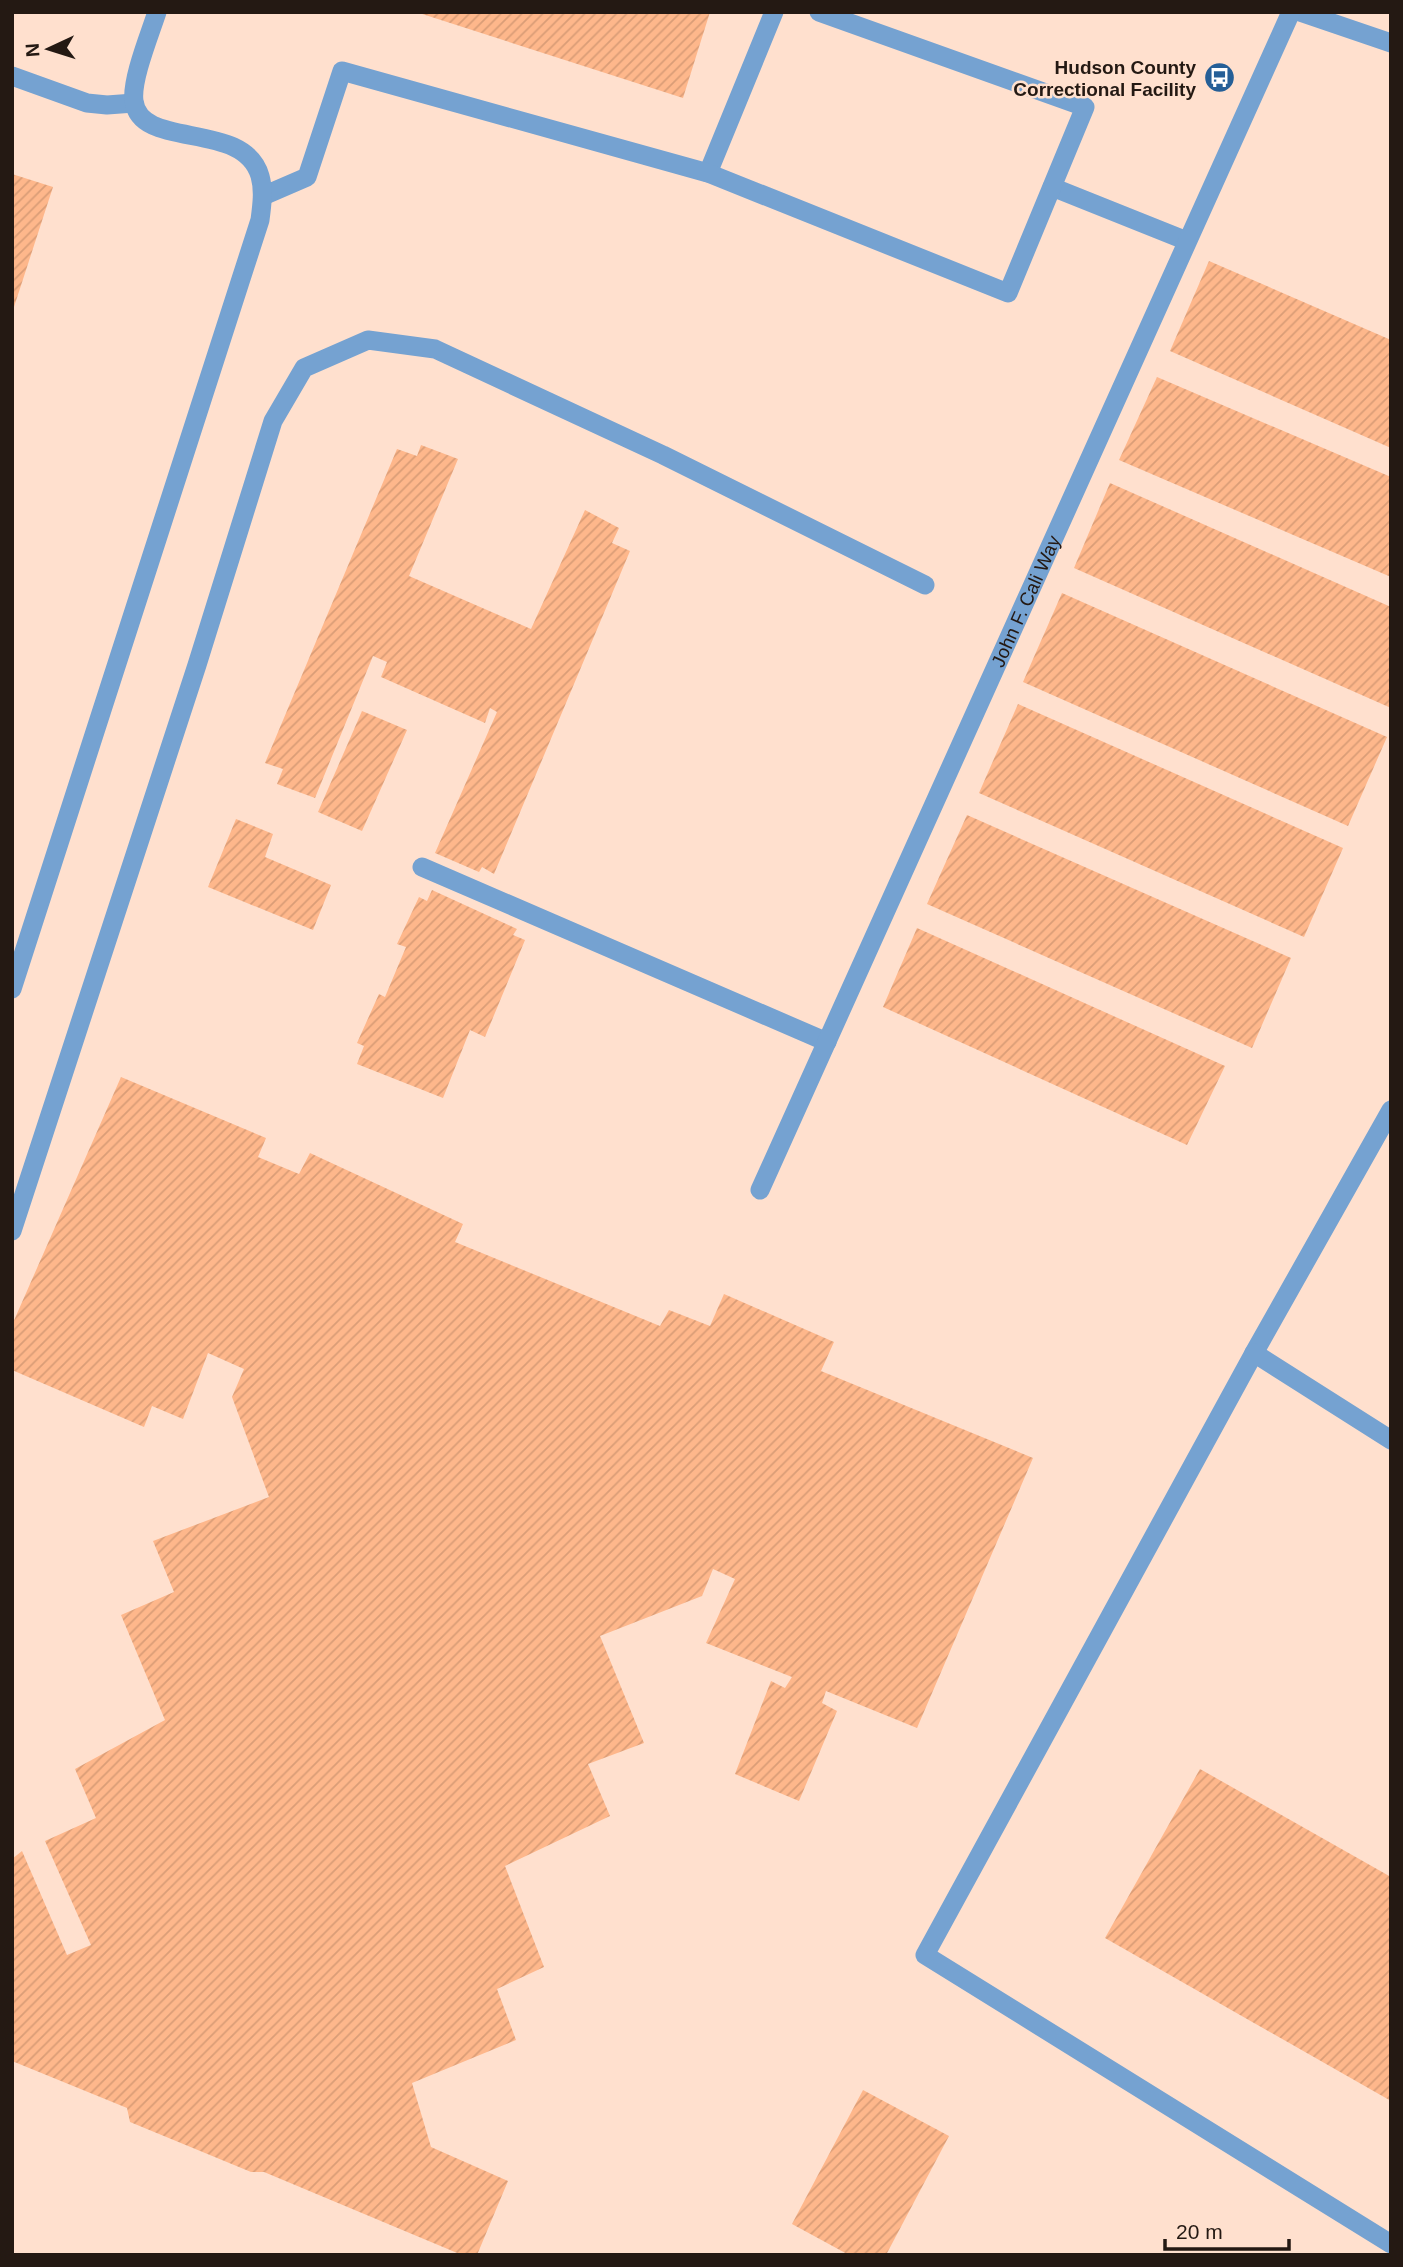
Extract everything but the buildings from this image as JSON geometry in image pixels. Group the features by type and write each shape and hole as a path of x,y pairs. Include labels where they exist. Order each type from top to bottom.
{"street":[{"path":"12,989 260,219 263,196 260,175 250,157 232,145 212,138 162,129 142,120 134,103 135,84 157,12"},
{"path":"708,173 774,12"},
{"path":"263,196 307,177 342,71 708,173 1008,293 1085,107 819,12"},
{"name":"John F. Cali Way","path":"760,1190 1290,12"},
{"path":"1300,12 1391,43"},
{"path":"12,76 87,103 134,103"},
{"path":"1052,187 1187,241"},
{"path":"12,1231 197,665 272,421 304,368 368,340 435,349 663,455 925,585"},
{"path":"422,867 827,1042"},
{"path":"1391,1110 1254,1353 925,1955 1391,2244"},
{"path":"1254,1353 1391,1440"}],"place":[{"name":"Hudson County Correctional Facility","path":"1219,78"}]}
